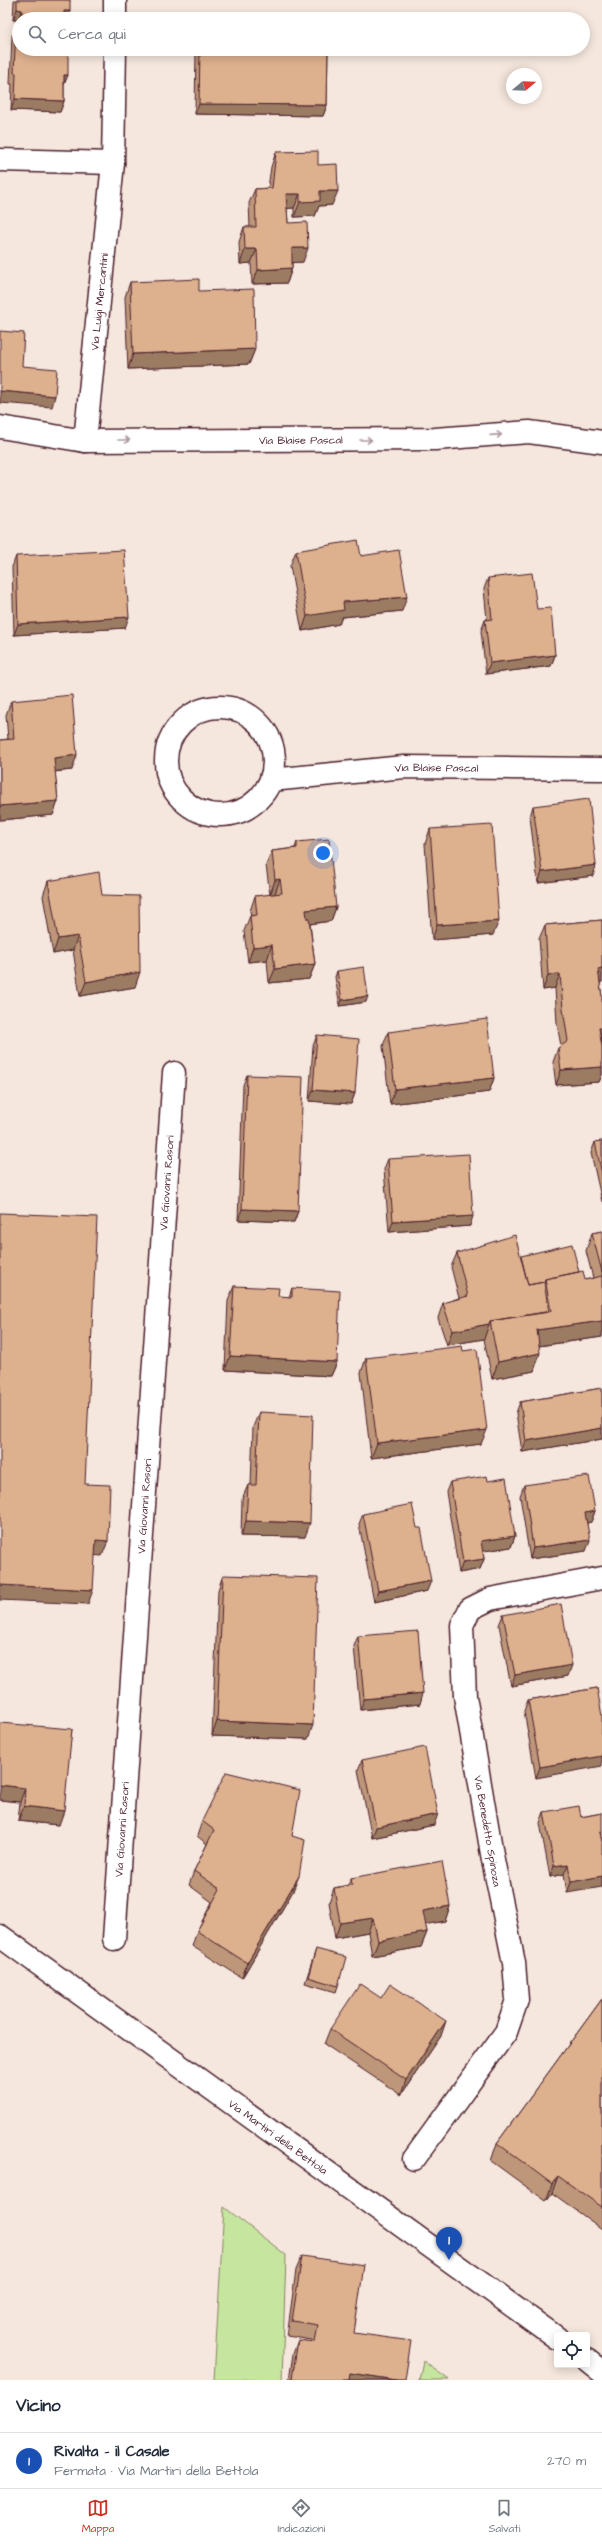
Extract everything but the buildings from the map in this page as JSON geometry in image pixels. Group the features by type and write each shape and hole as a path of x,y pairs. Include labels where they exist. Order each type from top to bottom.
{"street":[{"path":"115,0 115,12"},
{"name":"Via Luigi Mercantini","path":"86,441 113,163 115,56"},
{"path":"0,160 113,163"},
{"name":"Via Blaise Pascal","path":"0,427 86,441 435,439 530,432 602,442"},
{"path":"222,706 239,710 254,718 265,730 272,746 274,763 271,780 261,796 247,808 229,815 210,814 192,808 177,796 168,779 165,760 169,742 177,727 194,713 205,708 222,706"},
{"name":"Via Blaise Pascal","path":"271,780 404,767 602,768"},
{"name":"Via Giovanni Rasori","path":"114,1939 174,1073"},
{"name":"Via Benedetto Spinoza","path":"414,2159 506,2032 517,2000 514,1963 492,1860 465,1696 462,1625 470,1609 490,1598 602,1578"},
{"name":"Via Martiri della Bettola","path":"0,1936 554,2336"},
{"path":"590,2362 602,2372"}],"green space":[{"path":"224,2207 286,2255 282,2380 214,2380"},
{"path":"423,2361 449,2380 419,2380"}],"place":[{"name":"Rivalta - il Casale","path":"449,2260"}]}
